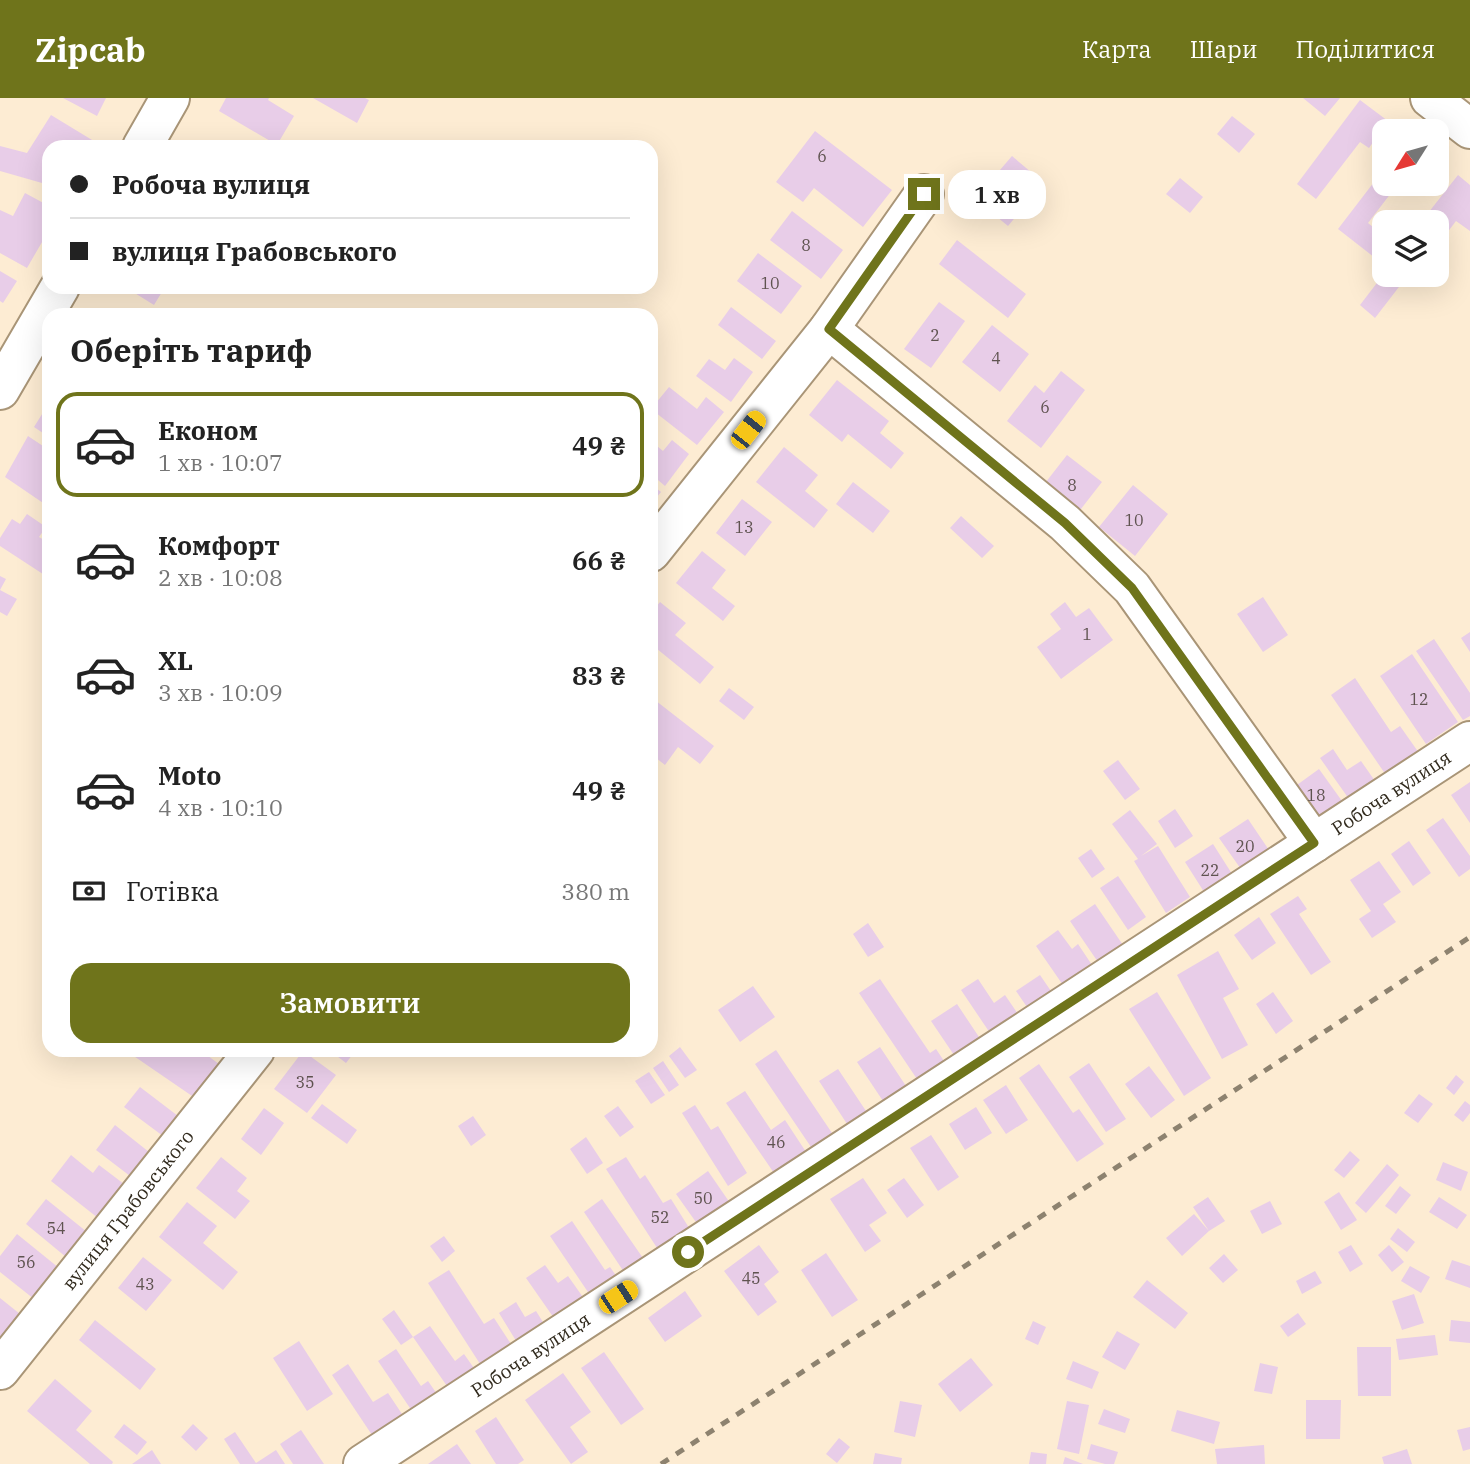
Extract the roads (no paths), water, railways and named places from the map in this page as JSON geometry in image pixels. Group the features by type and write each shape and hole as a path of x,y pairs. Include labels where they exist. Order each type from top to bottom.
{"main road":[{"path":"146,140 170,98"},
{"path":"1430,98 1470,129"},
{"path":"658,543 829,329 924,194"},
{"path":"0,390 42,318"},
{"path":"829,329 1065,523 1132,588 1314,843"},
{"name":"Робоча вулиця","path":"363,1464 1470,741"},
{"name":"вулиця Грабовського","path":"0,1370 249,1057"}],"railway":[{"path":"661,1464 1470,937"}]}
